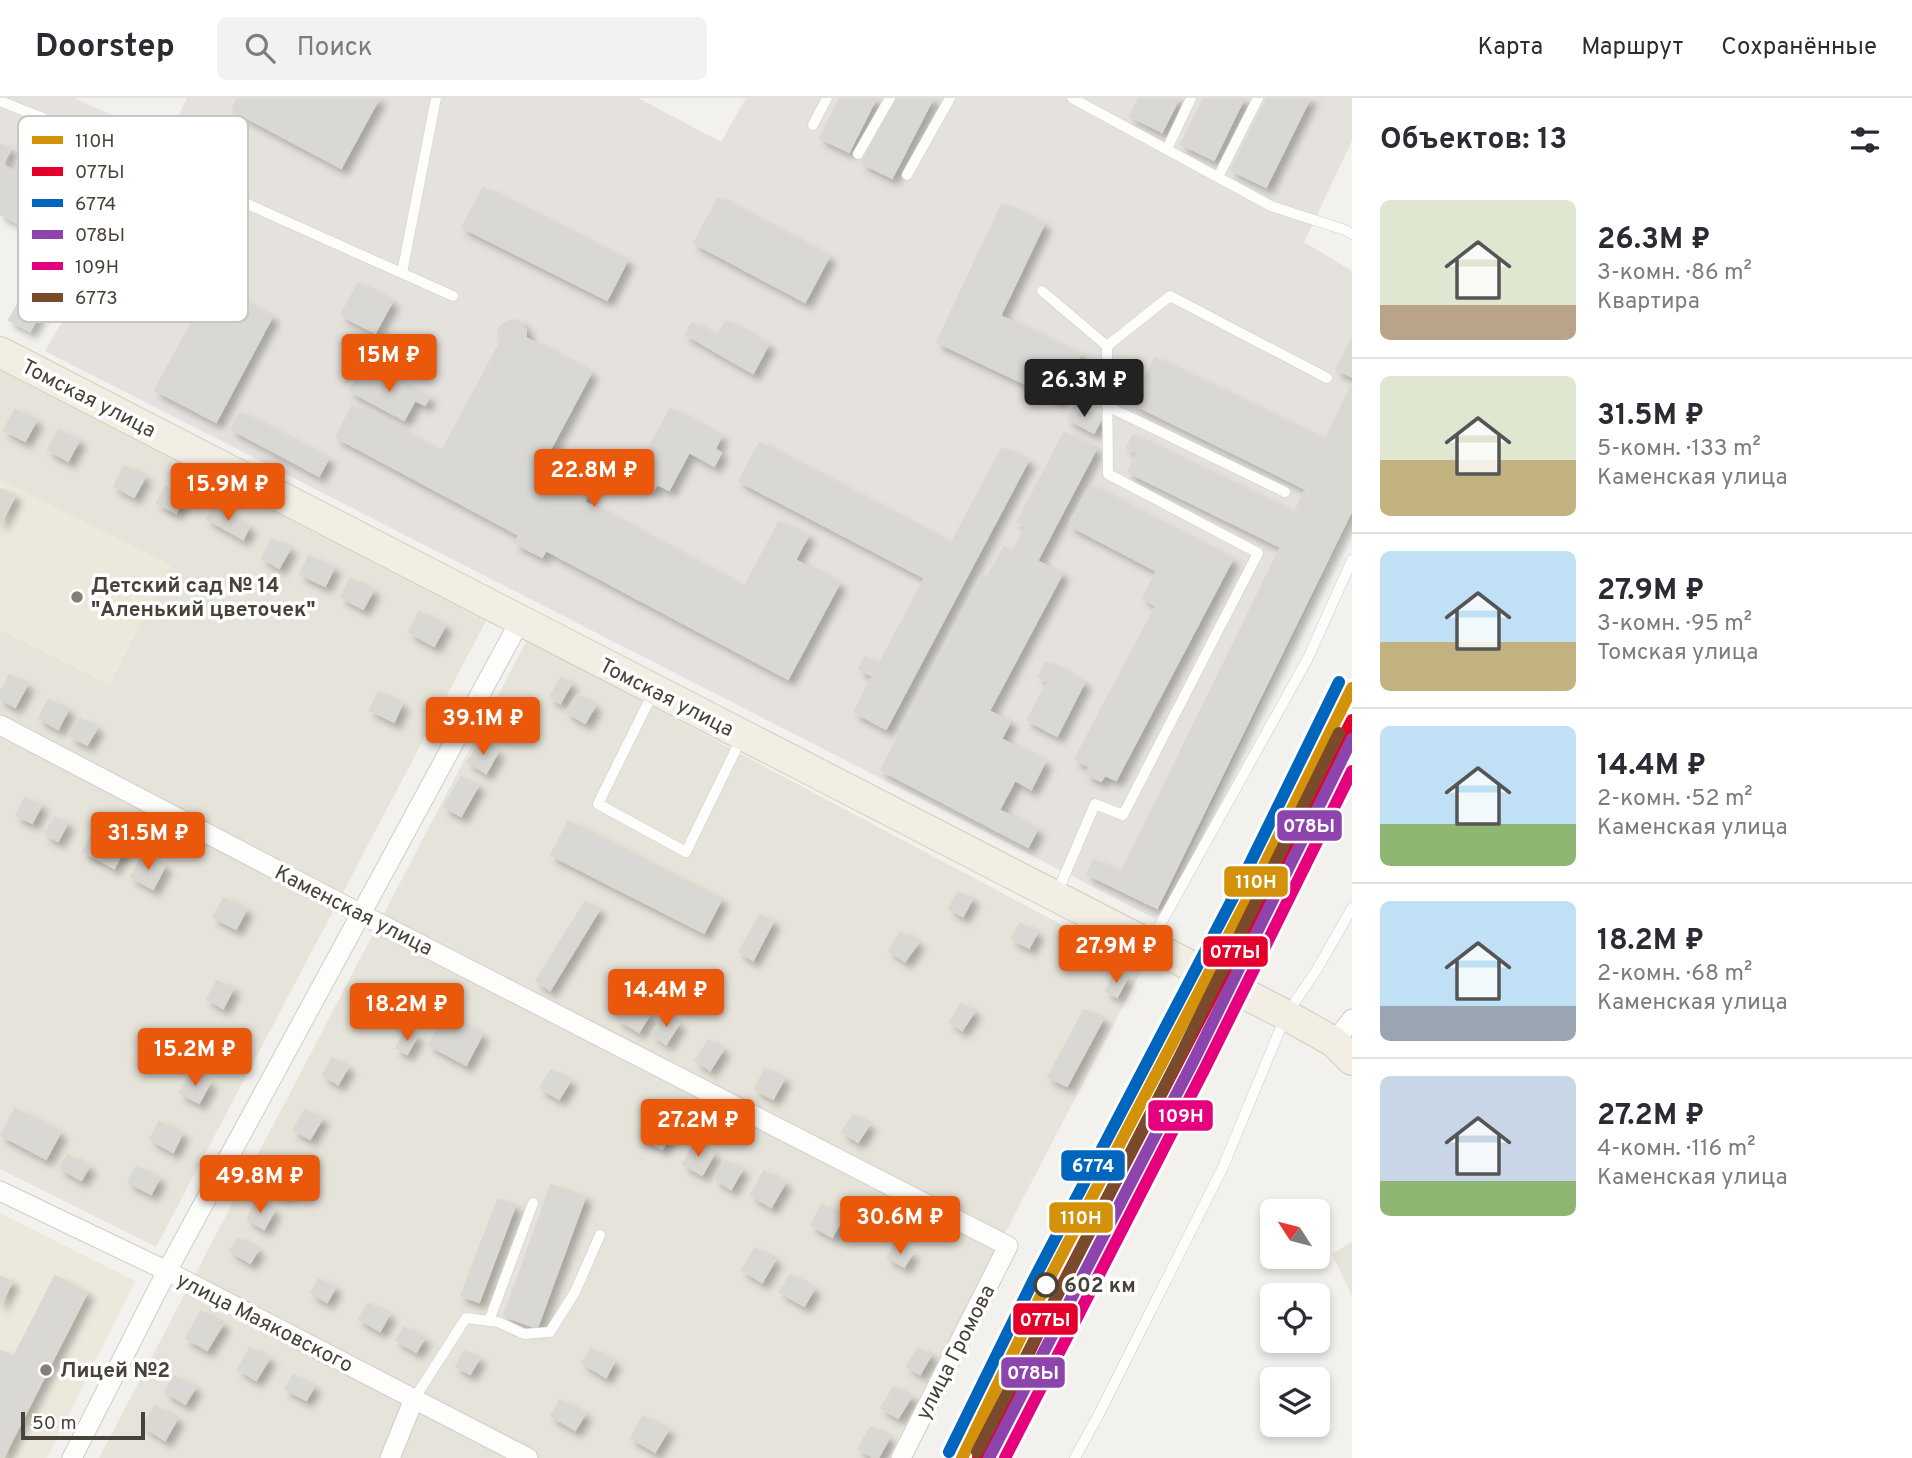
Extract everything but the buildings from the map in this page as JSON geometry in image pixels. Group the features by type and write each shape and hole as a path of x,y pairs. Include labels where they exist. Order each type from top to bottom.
{"main road":[{"name":"Томская улица","path":"0,352 1286,1015 1343,1051"}],"street":[{"path":"72,1458 167,1271 520,621"},
{"name":"Каменская улица","path":"0,725 1009,1247"},
{"path":"1343,1051 1352,1019"},
{"name":"улица Маяковского","path":"0,1191 167,1271 528,1458"},
{"name":"улица Громова","path":"901,1458 1009,1247"},
{"path":"390,1458 414,1399"}],"lane":[{"path":"402,273 436,98"},
{"path":"813,125 827,98"},
{"path":"858,153 890,98"},
{"path":"907,175 950,98"},
{"path":"1072,98 1271,206 1352,234"},
{"path":"1167,149 1191,98"},
{"path":"1218,177 1258,98"},
{"path":"0,101 38,116"},
{"path":"248,204 453,296"},
{"path":"1042,290 1107,346 1108,474 1258,553 1123,816 1095,804 1055,897"},
{"path":"1107,346 1170,296 1327,378"},
{"path":"1107,406 1285,492"},
{"path":"1149,945 1308,657 1352,559"},
{"path":"654,690 598,804 686,852 743,735"},
{"path":"1075,1458 1223,1167 1286,1015 1316,971 1352,908"},
{"path":"489,1321 533,1203"},
{"path":"414,1399 466,1318 498,1322 524,1334 550,1332 575,1292 600,1235"}],"shaded area":[{"path":"0,98 75,98 113,116 18,116 18,223 0,214"},
{"path":"187,98 638,98 721,142 746,98 1352,98 1352,141 1304,242 1352,271 1352,515 1156,919 45,351 62,322 248,322 248,116 178,116"},
{"path":"0,370 486,621 156,1247 0,1169"},
{"name":"Детский сад № 14 \"Аленький цветочек\"","path":"0,479 171,565 110,685 0,630"},
{"path":"527,640 1143,968 888,1458 99,1458"},
{"name":"Лицей №2","path":"0,1213 135,1281 47,1458 0,1458"},
{"path":"1352,1242 1352,1296 1332,1254"}],"transit line":[{"name":"6774","path":"949,1452 1034,1279 1234,896 1339,682"},
{"name":"110Н","path":"962,1458 1046,1285 1246,902 1352,688"},
{"name":"077Ы","path":"978,1458 1059,1291 1258,908 1352,720"},
{"name":"6773","path":"977,1452 1180,1056 1339,733"},
{"name":"078Ы","path":"989,1458 1193,1062 1352,739"},
{"name":"109Н","path":"1005,1458 1205,1068 1352,771"}],"place":[{"name":"Детский сад № 14 \"Аленький цветочек\"","path":"77,597"},
{"name":"602 км","path":"1046,1285"},
{"name":"Лицей №2","path":"46,1370"}]}
